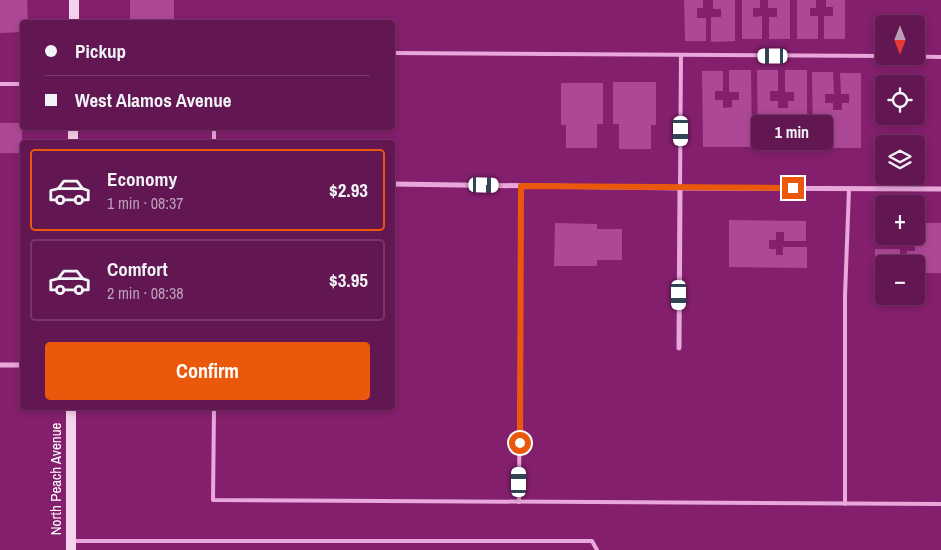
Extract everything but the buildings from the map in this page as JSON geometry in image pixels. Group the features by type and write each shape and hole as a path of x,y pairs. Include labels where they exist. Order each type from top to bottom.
{"main road":[{"path":"74,0 74,20"},
{"name":"North Peach Avenue","path":"71,545 72,410"}],"street":[{"path":"395,184 941,189"},
{"path":"679,348 680,188"},
{"path":"0,365 20,365"}],"lane":[{"path":"395,53 875,56"},
{"path":"680,188 682,55"},
{"path":"925,56 941,56"},
{"path":"0,84 20,84"},
{"path":"519,502 521,186"},
{"path":"844,504 845,296 849,189"},
{"path":"214,410 213,500 941,504"},
{"path":"71,545 592,541 596,550"}],"route":[{"path":"520,443 521,186 793,188"}]}
